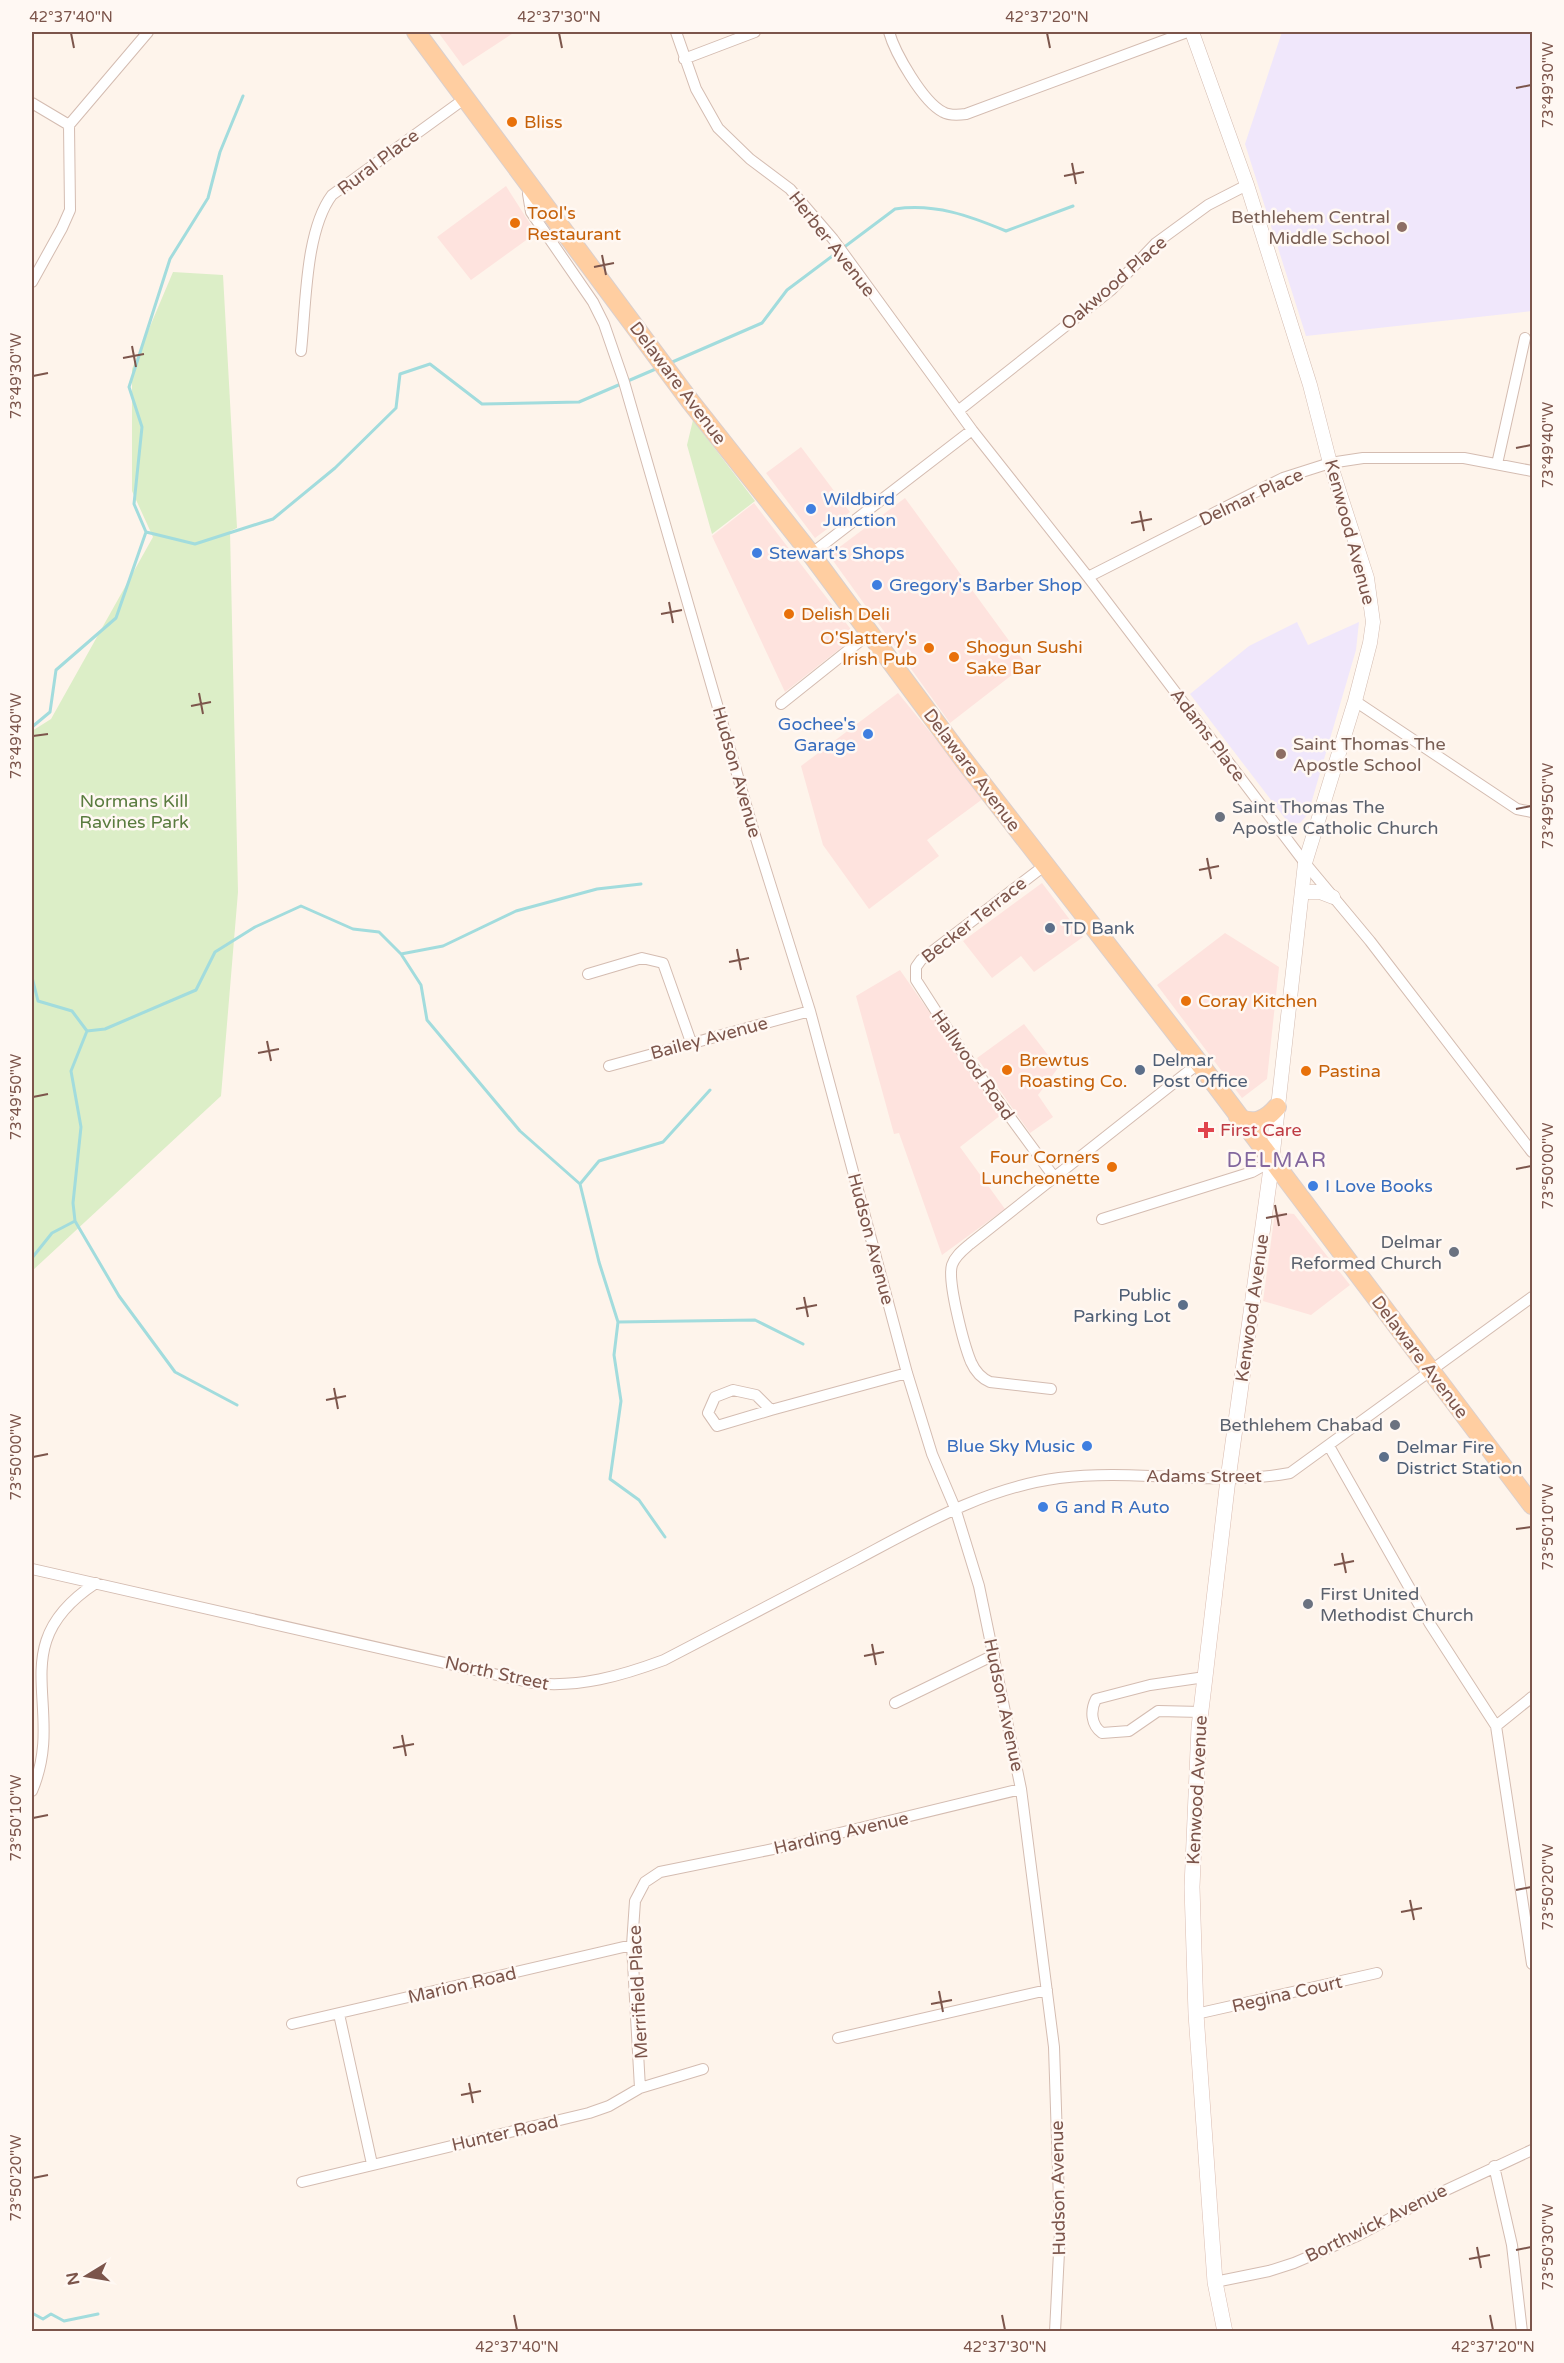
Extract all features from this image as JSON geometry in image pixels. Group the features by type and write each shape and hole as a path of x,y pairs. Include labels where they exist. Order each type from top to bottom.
{"main road":[{"name":"Delaware Avenue","path":"416,32 532,184 690,401 811,554 1044,866 1199,1063 1533,1505"},
{"path":"1238,1117 1255,1122 1266,1117 1277,1107"},
{"name":"Kenwood Avenue","path":"1225,2331 1215,2282 1196,2014 1192,1887 1201,1712 1228,1479 1272,1161"}],"street":[{"path":"32,282 63,228 70,210 69,125 148,32"},
{"name":"Herber Avenue","path":"676,32 696,89 718,128 750,159 790,189 802,202 833,239 972,430"},
{"path":"684,59 754,32"},
{"path":"889,32 899,60 942,112 966,114 1187,32"},
{"name":"Kenwood Avenue","path":"1192,32 1247,185 1310,385 1330,463 1367,578 1373,622 1355,701 1305,863 1272,1161"},
{"name":"Rural Place","path":"301,351 314,245 321,211 333,195 383,156 467,97"},
{"path":"32,104 69,125"},
{"name":"Hudson Avenue","path":"532,184 528,194 531,212 593,302 617,360 753,829 810,1011 907,1373 932,1454 955,1508 979,1586 1021,1789 1054,2047 1059,2172 1059,2278 1055,2331"},
{"name":"Oakwood Place","path":"958,411 1112,290 1156,243 1208,205 1247,185"},
{"path":"1497,464 1525,338"},
{"path":"811,554 972,430"},
{"name":"Adams Place","path":"972,430 1088,577 1305,863 1533,1152"},
{"name":"Delmar Place","path":"1088,577 1283,478 1330,463 1363,458 1464,458 1533,471"},
{"path":"781,704 870,633"},
{"path":"1355,701 1517,809 1533,812"},
{"name":"Becker Terrace","path":"916,980 916,967 921,960 1044,866"},
{"path":"1302,892 1320,892 1333,897"},
{"path":"588,974 642,958 663,963 692,1042"},
{"name":"Hallwood Road","path":"916,980 961,1050 1054,1177"},
{"name":"Bailey Avenue","path":"609,1066 810,1011"},
{"path":"1051,1389 990,1382 982,1378 971,1363 966,1348 951,1276 952,1265 957,1255 1199,1063"},
{"path":"1101,1219 1252,1172 1272,1161"},
{"name":"Adams Street","path":"966,1503 1027,1484 1060,1478 1190,1476 1260,1479 1290,1473 1533,1297"},
{"path":"771,1410 756,1395 733,1390 715,1397 708,1413 717,1426 907,1373"},
{"path":"1329,1446 1430,1624 1496,1726 1533,1964"},
{"name":"North Street","path":"32,1569 533,1683 557,1686 579,1684 627,1673 664,1660 966,1503"},
{"path":"32,1791 42,1748 39,1674 44,1639 65,1607 96,1582"},
{"path":"895,1703 993,1655"},
{"path":"1201,1712 1158,1711 1129,1731 1102,1733 1093,1720 1092,1706 1096,1699 1119,1693 1205,1677"},
{"path":"1496,1726 1533,1697"},
{"name":"Harding Avenue","path":"660,1872 800,1843 1021,1789"},
{"name":"Merrifield Place","path":"640,2088 632,1945 635,1901 645,1882 660,1872"},
{"name":"Marion Road","path":"292,2024 632,1945"},
{"name":"Regina Court","path":"1196,2014 1377,1973"},
{"path":"838,2038 1047,1990"},
{"path":"339,2014 372,2164"},
{"name":"Hunter Road","path":"302,2182 589,2113 609,2106 640,2088 703,2069"},
{"name":"Borthwick Avenue","path":"1215,2282 1269,2271 1294,2263 1357,2236 1494,2166 1533,2150"},
{"path":"1494,2166 1512,2245 1522,2331"}],"shaded area":[{"path":"438,32 515,32 463,66"},
{"name":"Bethlehem Central Middle School","path":"1282,32 1532,32 1532,311 1306,336 1245,144"},
{"path":"506,186 536,233 471,280 437,237"},
{"path":"801,447 850,512 815,538 766,473"},
{"path":"905,498 1026,664 950,723 829,555"},
{"path":"754,503 856,636 785,692 712,536"},
{"name":"Saint Thomas The Apostle School","path":"1297,622 1308,645 1359,622 1356,650 1308,814 1300,823 1293,824 1287,821 1190,694 1249,646"},
{"path":"898,693 984,798 927,840 939,856 869,909 823,845 801,766"},
{"path":"1042,883 1083,937 1034,972 1021,956 992,978 963,941"},
{"path":"1225,933 1279,967 1267,1079 1242,1098 1157,985"},
{"path":"900,970 1001,1115 960,1147 1005,1209 942,1255 899,1133 894,1134 856,996"},
{"path":"1024,1024 1058,1068 1038,1095 1053,1117 1030,1133 977,1058"},
{"path":"1275,1212 1294,1214 1350,1285 1311,1315 1263,1301"}],"green space":[{"name":"Normans Kill Ravines Park","path":"173,272 223,275 237,528 230,531 238,892 221,1096 32,1271 32,731 51,719 153,537 132,491 132,369"},
{"path":"693,420 755,501 712,534 687,445"}],"waterway":[{"path":"32,727 50,712 56,670 116,618 146,532 134,504 142,427 129,387 170,259 208,198 220,152 243,96"},
{"path":"670,363 762,323 787,290 895,209 938,209 979,220 1006,231 1073,206"},
{"path":"146,532 195,544 273,519 335,468 396,408 400,374 430,364 482,404 579,402 658,368"},
{"path":"401,954 443,946 516,911 597,889 641,884"},
{"path":"32,977 38,1001 72,1011 87,1031 105,1029 196,990 215,952 255,927 301,906 353,929 379,932 401,954 421,985 427,1020 520,1131 580,1184 599,1262 618,1322 755,1320 803,1344"},
{"path":"87,1031 71,1071 81,1127 73,1203 75,1221 119,1296 175,1372 237,1405"},
{"path":"580,1184 599,1161 663,1142 710,1090"},
{"path":"32,1258 52,1233 75,1221"},
{"path":"618,1322 614,1355 621,1401 610,1479 639,1500 665,1537"},
{"path":"32,2313 43,2319 51,2314 64,2321 98,2314"}],"place":[{"name":"Bliss","path":"512,122"},
{"name":"Tool's Restaurant","path":"515,223"},
{"name":"Bethlehem Central Middle School","path":"1402,227"},
{"name":"Wildbird Junction","path":"811,509"},
{"name":"Stewart's Shops","path":"757,553"},
{"name":"Gregory's Barber Shop","path":"877,585"},
{"name":"Delish Deli","path":"789,614"},
{"name":"O'Slattery's Irish Pub","path":"929,648"},
{"name":"Shogun Sushi Sake Bar","path":"954,657"},
{"name":"Gochee's Garage","path":"868,734"},
{"name":"Saint Thomas The Apostle School","path":"1281,754"},
{"name":"Saint Thomas The Apostle Catholic Church","path":"1220,817"},
{"name":"TD Bank","path":"1050,928"},
{"name":"Coray Kitchen","path":"1186,1001"},
{"name":"Brewtus Roasting Co.","path":"1007,1070"},
{"name":"Delmar Post Office","path":"1140,1070"},
{"name":"Pastina","path":"1306,1071"},
{"name":"First Care","path":"1206,1130"},
{"name":"Four Corners Luncheonette","path":"1112,1167"},
{"name":"I Love Books","path":"1313,1186"},
{"name":"Delmar Reformed Church","path":"1454,1252"},
{"name":"Public Parking Lot","path":"1183,1305"},
{"name":"Bethlehem Chabad","path":"1395,1425"},
{"name":"Blue Sky Music","path":"1087,1446"},
{"name":"Delmar Fire District Station","path":"1384,1457"},
{"name":"G and R Auto","path":"1043,1507"},
{"name":"First United Methodist Church","path":"1308,1604"}],"district":[{"name":"DELMAR","path":"1277,1160"}]}
